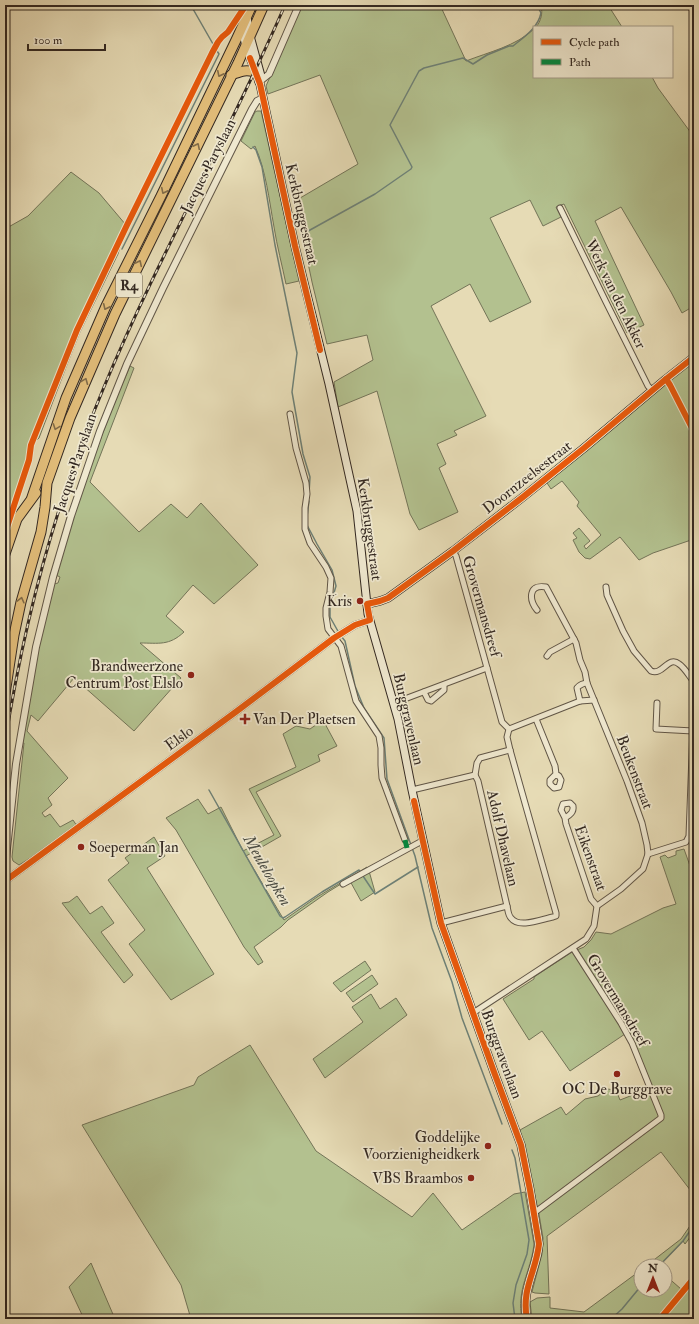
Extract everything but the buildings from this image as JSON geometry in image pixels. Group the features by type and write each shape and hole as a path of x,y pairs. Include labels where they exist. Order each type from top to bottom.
{"highway":[{"name":"Jacques Paryslaan","path":"32,497 66,398 106,306 161,196 252,5"},
{"name":"Jacques Paryslaan","path":"5,694 14,635 21,602 41,532 47,483 70,418 115,314 246,47 264,5"},
{"path":"231,75 241,71 249,70 254,72"},
{"name":"Jacques Paryslaan","path":"5,554 17,519 32,497 47,483"}],"main road":[{"name":"Kerkbruggestraat","path":"247,17 250,36 261,76 259,82"},
{"name":"Kerkbruggestraat","path":"242,28 246,47 254,72 259,82 263,98 295,246 329,384 351,483 357,511 367,604"},
{"name":"Doornzeelsestraat","path":"367,604 388,598 453,551 562,467 652,390 694,357"},
{"name":"Burggravenlaan","path":"367,604 370,620 398,719 422,841 441,923 521,1145 539,1244 526,1292 525,1304 527,1319"}],"street":[{"path":"259,82 269,74 299,5"},
{"path":"689,5 694,12"},
{"name":"Jacques Paryslaan","path":"5,867 16,764 36,647 53,577 85,472 127,364 163,288 252,109 257,101 263,98"},
{"name":"Werk van den Akker","path":"560,208 616,322 652,390"},
{"path":"290,414 296,448 306,483 307,494 304,508 304,529 310,543 326,567 331,578 330,592 326,608 328,629 340,644 344,654 356,701 379,736 382,778 405,840"},
{"name":"Grovermansdreef","path":"453,551 456,556 502,722 509,729 507,737 510,750 556,913 556,916 538,920"},
{"name":"Beukenstraat","path":"537,610 533,605 531,598 533,590 538,587 546,587 578,649 580,660 586,672 587,683 642,823 648,854"},
{"path":"606,587 607,594 623,631 634,651 651,671 655,673 659,672 671,662 675,662 679,664 694,682"},
{"name":"Elslo","path":"5,881 238,711 335,637 361,623 370,620"},
{"path":"547,656 550,652 574,639"},
{"name":"Grovermansdreef","path":"394,703 487,668"},
{"path":"580,701 577,688 578,686 587,683"},
{"name":"Grovermansdreef","path":"424,692 428,700 431,700 444,690 444,685"},
{"path":"509,729 580,701 594,700"},
{"path":"573,948 586,939 592,932 597,906 621,889 644,869 648,854 686,842 689,836 694,700"},
{"path":"657,703 656,729 693,731"},
{"path":"536,719 555,766 556,774"},
{"name":"Adolf Dhavelaan","path":"510,750 480,758 474,775 478,781 510,917 515,922 522,924 538,920"},
{"name":"Adolf Dhavelaan","path":"412,790 474,775"},
{"name":"Eikenstraat","path":"565,818 591,898 597,906"},
{"path":"343,884 422,841"},
{"name":"Adolf Dhavelaan","path":"441,923 507,906"},
{"name":"Grovermansdreef","path":"473,1013 573,948 622,1023 632,1043 661,1115 661,1118 534,1213"},
{"path":"660,1319 694,1278"}],"green space":[{"path":"302,5 440,5 466,61 511,44 533,30 533,78 653,78 658,88 694,137 694,306 682,313 621,207 595,221 644,325 627,333 564,204 556,207 561,217 543,226 530,200 490,218 531,302 490,322 470,284 431,306 486,416 454,431 457,435 437,444 446,464 439,468 458,512 419,530 410,514 377,391 338,407 334,382 373,360 367,335 327,344 295,201 358,164 320,75 268,94 266,86"},
{"path":"608,5 621,26 537,26 542,14 541,6"},
{"path":"261,111 299,281 286,284 262,165 255,146 251,149 241,141 255,112"},
{"path":"71,172 99,193 126,225 118,254 80,332 39,438 35,442 31,441 28,460 5,529 5,229 28,216"},
{"path":"694,360 694,539 653,553 639,560 620,537 590,559 585,558 579,552 573,540 577,538 573,533 579,528 590,541 584,546 586,549 601,535 577,506 579,502 562,481 551,489 547,483"},
{"path":"130,366 134,368 90,482 139,532 171,504 187,518 201,503 258,565 214,604 193,585 166,616 184,632 173,640 164,643 140,643 181,678 134,731 74,678 38,721 31,715 27,731 68,778 48,798 52,805 42,813 45,817 50,814 60,827 73,820 77,826 45,849 19,865 13,861 12,857 24,743 21,743 39,643 54,584 58,583 60,577 56,575 72,522 99,443"},
{"path":"323,720 337,746 318,755 320,761 256,792 281,836 246,856 284,920 317,897 367,868 328,892 288,920 254,947 263,962 258,965 244,947 176,830 166,818 198,799 208,814 221,807 243,851 274,835 249,789 296,767 283,734 296,726 310,729"},
{"path":"154,837 165,856 147,868 214,974 171,1000 129,944 145,930 108,880 129,863 125,858"},
{"path":"684,849 694,877 694,1195 661,1152 547,1236 549,1294 532,1292 542,1254 543,1238 520,1130 561,1107 566,1115 585,1099 598,1096 607,1089 616,1090 620,1100 648,1089 631,1044 625,1034 570,1071 542,1031 529,1040 503,999 572,952 584,947 596,932 611,934 663,908 676,904 660,857 665,855 668,858 676,855 676,851"},
{"path":"369,871 375,892 361,901 350,881"},
{"path":"77,896 90,914 102,906 114,923 101,932 133,975 124,983 62,903 69,902"},
{"path":"365,961 371,970 341,992 333,983"},
{"path":"372,975 378,984 353,1002 346,993"},
{"path":"371,994 380,1009 396,998 407,1015 325,1078 313,1059 363,1022 352,1007"},
{"path":"250,1045 316,1151 412,1217 433,1193 462,1230 514,1194 525,1192 534,1244 522,1289 522,1319 191,1319 181,1285 82,1125 194,1085 198,1077"},
{"path":"694,1220 694,1232 685,1244 683,1241 667,1258 656,1258 681,1239"},
{"path":"91,1263 115,1319 84,1319 69,1287"},
{"path":"633,1276 633,1298 673,1298 673,1282 681,1289 657,1319 532,1319 530,1302 537,1298 550,1297 550,1308 584,1312"},
{"path":"694,1282 694,1319 663,1319 678,1300"}],"waterway":[{"path":"192,5 213,44"},
{"path":"535,26 541,13 537,5"},
{"path":"301,235 375,194 411,169 412,167 390,125 419,71 424,68 463,58 473,64 487,55 509,46 513,46 533,29"},
{"path":"122,249 219,54 217,51"},
{"path":"253,147 256,150 262,167 275,245 297,353 292,392 303,454 310,477 309,493"},
{"path":"307,517 309,501"},
{"path":"307,525 332,570 336,586 330,606 330,617 339,633"},
{"path":"341,636 345,641 355,686 364,708 384,738 387,779 415,856 432,928 452,982 462,1018 502,1124"},
{"name":"Meuleloopken","path":"209,790 280,916 283,918 359,870 375,894 418,867"},
{"path":"512,1150 515,1158 529,1240 527,1254 516,1285 513,1303 515,1319"},
{"path":"667,1258 683,1241 694,1225"},
{"path":"611,1319 633,1296"}],"railway":[{"path":"5,743 32,607 57,518 87,430 104,387 147,291 241,101 285,5"}],"marked path":[{"path":"405,840 407,848"}],"cycle path":[{"path":"5,533 29,460 31,445 77,330 212,53 218,42 228,32 246,5"},
{"path":"250,58 260,84 295,246 320,350"},
{"path":"5,881 334,638 355,625 370,620 367,604 388,598 453,551 584,448 694,357"},
{"path":"666,379 694,432"},
{"path":"414,801 441,923 521,1145 539,1244 527,1289 527,1319"},
{"path":"660,1319 694,1278"}],"place":[{"name":"Kris","path":"360,601"},
{"name":"Brandweerzone Centrum Post Elslo","path":"191,675"},
{"name":"Van Der Plaetsen","path":"245,719"},
{"name":"Soeperman Jan","path":"81,847"},
{"name":"OC De Burggrave","path":"617,1074"},
{"name":"Goddelijke Voorzienigheidkerk","path":"488,1146"},
{"name":"VBS Braambos","path":"471,1178"}]}
